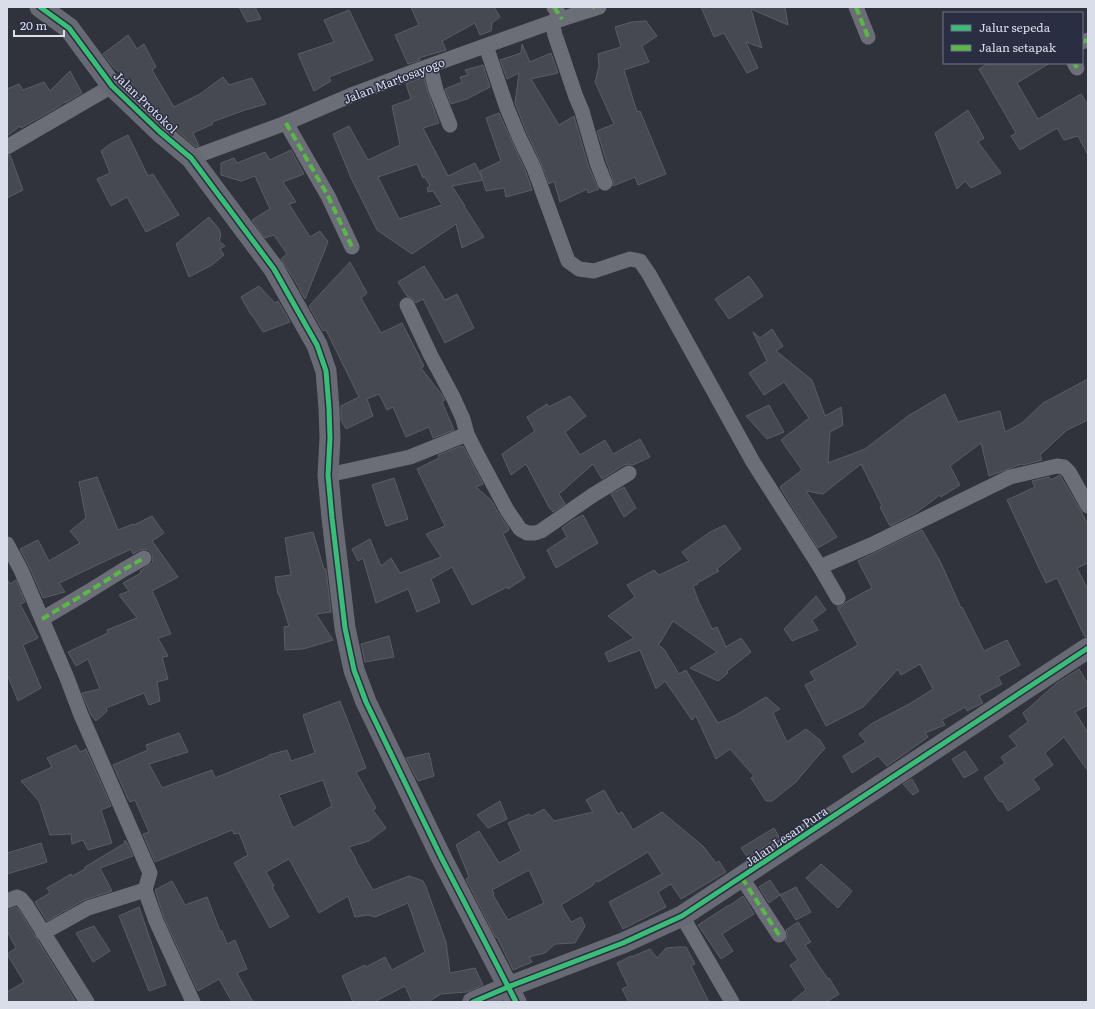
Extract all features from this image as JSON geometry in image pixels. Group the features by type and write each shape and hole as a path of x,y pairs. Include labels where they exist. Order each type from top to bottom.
{"street":[{"name":"Jalan Protokol","path":"40,7 68,28 112,86 160,132 191,158 274,269 317,345 326,371 330,408 328,475 332,518 345,628 354,670 366,702 441,857 512,995"},
{"name":"Jalan Martosayogo","path":"191,158 286,123 354,94 486,46 556,16 596,7"},
{"path":"856,7 868,37"},
{"path":"556,16 555,35 576,97 582,110 597,163 605,183"},
{"path":"486,46 507,108 534,168 568,262 579,269 594,271 630,259 640,261 649,274 753,462 838,598"},
{"path":"430,66 436,90 450,125"},
{"path":"7,148 112,86"},
{"path":"286,123 328,196 352,247"},
{"path":"407,305 431,356 453,397 463,419 467,434 477,454 507,510 520,529 526,533 535,533 547,528 593,495 629,473"},
{"path":"328,475 410,457 467,434"},
{"path":"820,567 871,546 1010,477 1057,466 1064,467 1069,472 1088,506"},
{"path":"7,544 21,570 67,678 81,715 150,873 145,890 156,921 193,1002"},
{"path":"42,619 144,558"},
{"name":"Jalan Lesan Pura","path":"473,1002 512,995 682,916 1085,655"},
{"path":"742,878 779,935"},
{"path":"43,933 88,908 145,890"},
{"path":"7,901 17,897 26,905 87,1002"},
{"path":"682,916 732,1002"}],"building":[{"path":"239,7 255,7 261,19 247,22"},
{"path":"411,7 494,7 500,17 492,23 491,31 480,35 475,23 442,41 446,50 419,58 420,60 408,64 395,35 419,25"},
{"path":"701,7 785,7 788,25 751,9 762,48 746,42 758,68 747,73 724,33 714,37"},
{"path":"349,10 373,60 329,77 331,81 314,91 298,54 334,42 324,20"},
{"path":"646,21 657,36 642,46 649,62 624,70 637,112 640,111 666,174 638,185 635,177 613,186 613,180 597,131 614,124 595,82 599,66 598,54 621,47 615,27 632,22"},
{"path":"128,35 137,49 144,44 156,67 152,70 174,107 200,94 223,77 229,85 252,78 266,104 212,122 213,124 193,133 199,146 196,147 149,105 144,96 142,98 130,86 133,84 113,67 103,54"},
{"path":"522,44 530,62 551,53 558,73 531,79 559,125 574,116 588,165 599,189 588,193 587,189 560,202 554,181 549,184 515,103 519,73 507,79 500,60 521,53"},
{"path":"987,64 1048,64 1017,83 1038,119 1081,94 1088,105 1088,155 1078,136 1064,140 1057,128 1020,150 1011,136 1016,133 979,69"},
{"path":"483,65 490,87 467,99 451,104 445,89 462,82 460,77 468,75 465,70"},
{"path":"70,71 82,93 21,128 20,126 7,136 7,89 19,84 23,90 44,82 50,91"},
{"path":"424,77 439,123 423,128 448,176 475,163 483,180 452,186 484,237 462,248 456,224 412,254 377,230 351,178 333,134 349,126 368,160 400,145 392,106 411,99 406,84","holes":["417,164 423,178 425,177 430,186 427,188 428,192 433,191 442,205 399,219 378,177"]},
{"path":"968,110 984,138 978,142 1001,173 971,188 965,181 957,189 935,133"},
{"path":"499,113 526,172 532,190 506,197 504,188 486,191 480,171 501,161 486,118"},
{"path":"128,135 148,176 153,174 179,215 146,232 127,197 111,206 97,179 110,173 101,151 110,144"},
{"path":"291,150 304,174 283,182 296,202 289,204 310,237 320,231 328,242 305,299 281,259 287,254 274,235 265,238 252,220 270,209 255,176 241,181 221,175 221,163 234,158 237,163 265,152 270,160"},
{"path":"10,155 23,190 7,198 7,156"},
{"path":"209,217 219,229 221,235 219,241 225,246 220,249 224,255 212,265 189,277 176,244"},
{"path":"350,262 367,293 361,298 381,333 402,323 424,366 421,368 445,400 442,402 454,430 433,438 429,427 406,437 393,407 387,410 379,394 367,399 373,416 346,429 341,420 341,406 359,397 326,330 323,331 309,306"},
{"path":"424,266 445,300 457,294 474,328 445,343 423,299 416,303 412,298 407,296 398,282"},
{"path":"749,276 763,296 729,319 715,299"},
{"path":"259,286 275,303 278,301 290,322 263,332 241,297"},
{"path":"772,329 783,346 776,351 812,380 825,416 841,407 843,425 830,432 828,463 865,449 908,416 945,394 958,422 1000,411 1005,432 1022,423 1043,403 1088,379 1088,420 1067,430 1040,455 1042,460 1022,464 989,476 981,443 950,466 960,485 941,497 940,495 917,512 890,526 880,507 882,506 861,464 823,494 806,491 837,537 818,548 780,487 802,470 781,440 809,418 784,382 764,395 749,373 767,361 753,332 760,338"},
{"path":"570,396 586,416 565,432 580,455 605,440 613,454 640,439 650,457 633,465 624,465 602,479 593,464 559,494 565,504 553,512 526,464 511,475 502,454 535,431 527,417 547,404 549,407"},
{"path":"769,405 784,432 767,439 746,416"},
{"path":"463,446 483,484 476,487 491,500 508,527 509,530 503,534 525,578 508,589 507,587 472,605 452,567 431,579 440,602 417,612 408,589 376,603 363,558 358,561 352,549 370,539 381,566 391,558 400,573 441,557 426,534 445,526 417,469 439,458 438,455"},
{"path":"1060,475 1088,525 1088,563 1077,568 1088,590 1088,636 1085,637 1057,578 1046,583 1007,500 1035,487 1032,481 1049,477 1051,480"},
{"path":"97,477 118,530 133,524 134,525 152,516 164,533 152,541 178,577 152,591 171,634 158,638 168,656 162,657 168,679 157,682 160,701 149,705 144,693 106,708 107,711 96,721 91,715 82,693 100,689 88,659 76,666 68,652 108,633 107,630 137,618 119,595 129,591 123,583 141,573 140,571 152,563 152,554 149,550 144,549 133,554 131,549 59,583 65,592 43,598 20,549 38,540 49,561 80,543 70,531 86,518 79,482"},
{"path":"394,478 408,519 386,526 372,485"},
{"path":"624,487 636,508 624,517 611,494"},
{"path":"583,515 598,543 556,568 547,550 567,537 562,528"},
{"path":"725,525 741,549 717,569 719,571 693,586 712,629 717,627 726,647 741,638 751,652 727,671 728,673 718,681 690,668 717,652 673,621 658,645 664,649 679,674 686,670 718,723 734,716 766,697 780,709 773,713 787,742 806,729 820,740 825,748 796,782 772,801 766,801 751,778 754,776 730,749 716,759 696,716 692,720 665,681 656,689 640,650 609,662 605,653 634,638 608,616 635,597 627,585 654,570 659,575 689,561 682,552 710,532"},
{"path":"922,530 941,563 961,608 962,607 984,651 1007,640 1020,665 998,677 1002,684 979,696 983,703 967,711 965,707 942,720 945,725 925,733 928,737 887,766 878,756 852,773 843,756 866,742 859,734 871,724 911,703 933,689 920,664 901,675 898,669 863,707 826,726 805,685 815,680 810,672 858,645 837,607 842,606 846,602 872,588 858,561"},
{"path":"313,532 324,569 326,569 331,612 316,614 333,640 303,649 285,650 284,627 289,626 278,594 275,577 291,575 285,538"},
{"path":"7,579 10,584 16,580 25,602 20,604 38,638 23,645 41,688 18,701 7,674"},
{"path":"816,596 826,610 812,620 818,630 792,641 784,629"},
{"path":"389,636 394,657 365,662 361,644"},
{"path":"1079,669 1088,684 1088,705 1075,712 1088,733 1088,771 1064,737 1045,753 1053,765 1033,779 1040,789 1008,811 984,778 1005,763 1001,757 1017,746 1009,736 1028,722 1023,713 1057,683"},
{"path":"340,701 366,768 356,772 376,808 373,810 386,828 369,841 349,847 373,890 409,876 423,881 446,942 450,973 475,968 483,985 467,992 441,994 428,1002 412,1002 405,986 374,1002 353,1002 342,976 365,965 366,967 385,957 392,970 425,952 408,903 375,917 368,915 355,917 348,896 319,913 289,859 266,872 274,886 272,887 289,917 270,928 234,863 248,855 239,833 234,834 232,830 155,862 143,834 149,832 135,800 130,802 128,799 113,765 148,750 146,745 179,733 188,752 149,764 162,788 212,770 215,778 269,755 287,750 291,761 315,753 303,715","holes":["323,780 332,806 293,828 279,795"]},
{"path":"76,745 80,752 86,749 111,806 101,810 112,843 88,850 83,840 72,844 71,834 50,835 39,801 21,781 52,767 47,758"},
{"path":"965,751 978,770 964,778 952,759"},
{"path":"429,753 434,776 418,781 406,758"},
{"path":"912,779 919,791 913,795 903,784"},
{"path":"604,790 618,814 622,812 633,830 662,812 704,847 716,863 719,861 726,872 681,899 671,884 658,892 666,907 623,929 609,902 662,874 648,852 598,882 597,880 592,886 561,905 571,922 581,917 585,926 575,943 555,944 545,953 529,957 532,962 513,970 466,879 469,877 456,845 479,831 499,863 521,851 508,823 529,814 531,816 544,809 554,821 593,812 586,800","holes":["529,870 544,903 508,920 493,895 492,890"]},
{"path":"500,801 507,819 488,828 477,815"},
{"path":"774,828 779,837 748,858 741,848"},
{"path":"124,841 126,841 133,856 100,868 112,891 84,900 47,921 35,902 50,893 47,888 71,874 72,876 85,869 85,867 125,843"},
{"path":"41,843 47,862 7,874 7,853"},
{"path":"821,864 852,891 838,908 806,878"},
{"path":"770,880 780,895 769,903 759,887"},
{"path":"172,881 185,905 207,897 220,931 222,931 227,944 235,940 247,969 237,973 253,1002 232,1002 219,979 198,991 164,918 155,890"},
{"path":"796,887 811,912 796,920 780,895"},
{"path":"743,896 754,914 722,934 733,951 721,959 698,925"},
{"path":"16,907 76,1002 7,1002 7,992 24,982 7,954 16,948 7,931 7,911"},
{"path":"139,907 166,985 149,991 119,916"},
{"path":"798,922 811,942 805,945 839,994 826,1002 791,1002 806,990 790,965 798,960 785,941 788,935 786,930"},
{"path":"94,926 110,951 93,962 76,933"},
{"path":"686,947 695,964 691,966 709,1002 629,1002 622,989 628,986 617,963 650,949 657,958 666,948"}],"marked path":[{"path":"554,7 562,19"},
{"path":"856,7 868,37"},
{"path":"1083,42 1088,40"},
{"path":"1075,64 1077,68"},
{"path":"286,123 328,196 352,247"},
{"path":"42,619 144,558"},
{"path":"742,878 779,935"}],"cycle path":[{"path":"40,7 69,28 112,86 160,132 191,158 274,269 317,345 326,371 330,438 328,475 332,518 345,628 354,670 366,702 441,857 516,1002"},
{"path":"473,1002 623,943 682,916 1088,648"}]}
